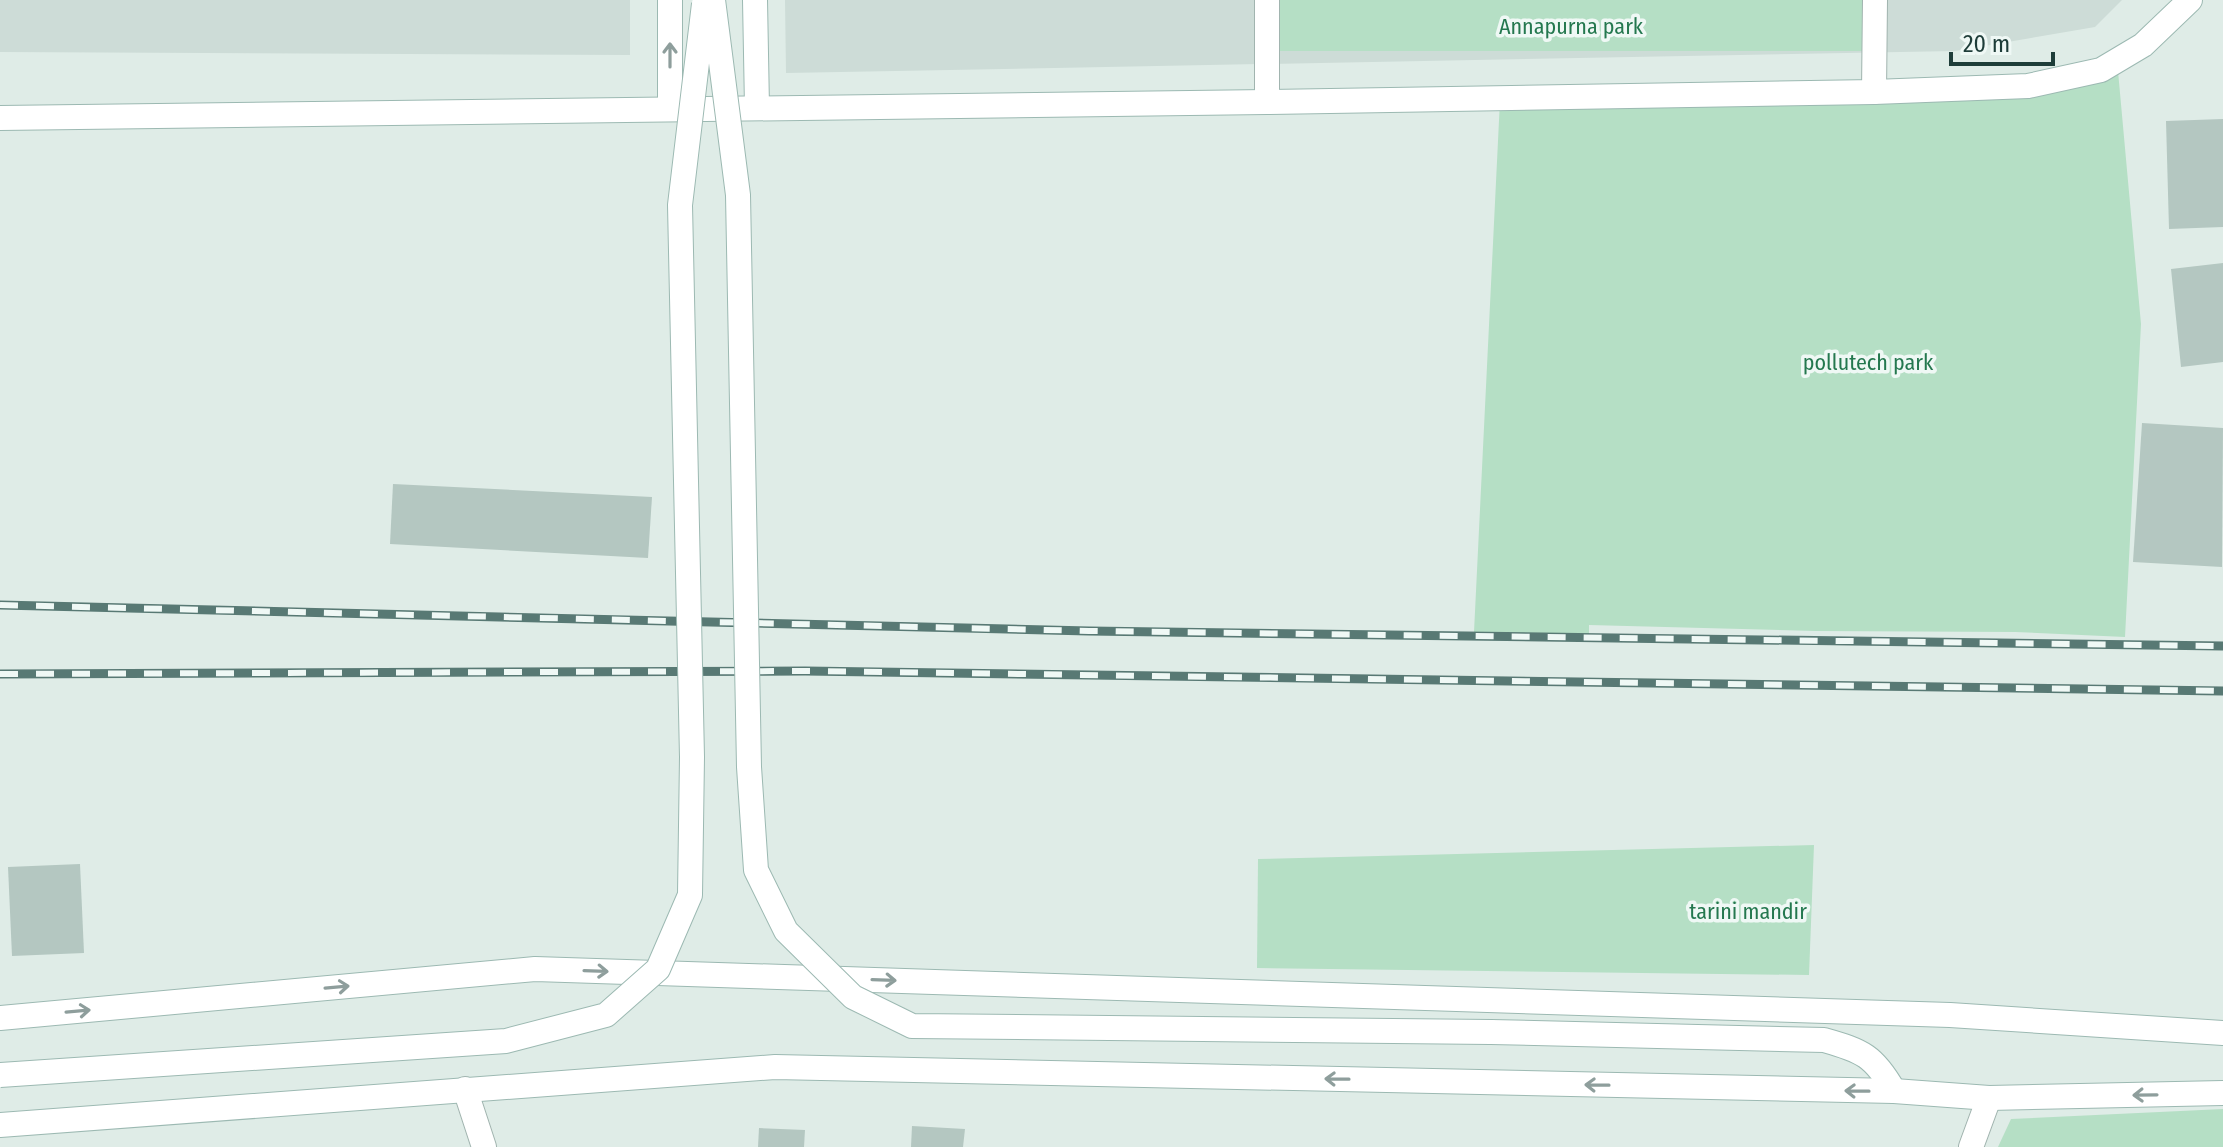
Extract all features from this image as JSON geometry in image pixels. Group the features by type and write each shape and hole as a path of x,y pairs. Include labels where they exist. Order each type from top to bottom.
{"street":[{"path":"670,0 670,109"},
{"path":"0,1075 506,1041 606,1015 658,969 690,895 692,741 680,205 705,0"},
{"path":"713,0 738,195 749,767 756,870 786,931 853,997 912,1026 1491,1032 1824,1040 1850,1047 1869,1057 1881,1068 1894,1091"},
{"path":"755,0 757,107"},
{"path":"1267,0 1267,102"},
{"path":"1874,92 1875,0"},
{"path":"0,118 1267,102 1874,92 2028,86 2101,70 2143,45 2190,0"},
{"path":"0,1018 535,969 1899,1013 2223,1033"},
{"path":"1824,1040 1899,1013"},
{"path":"0,1125 775,1067 1894,1091 1989,1098 2223,1093"},
{"path":"465,1089 484,1147"},
{"path":"1971,1147 1989,1098"}],"shaded area":[{"path":"0,0 630,0 630,55 0,52"},
{"path":"785,0 2122,0 2095,27 1955,51 786,73"}],"green space":[{"name":"Annapurna park","path":"1269,0 1873,0 1873,51 1269,51"},
{"name":"pollutech park","path":"2118,71 2141,324 2125,637 2015,632 1589,625 1589,637 1474,632 1500,100"},
{"name":"tarini mandir","path":"1814,845 1809,975 1257,968 1258,859"},
{"path":"2223,1109 2223,1147 1998,1147 2011,1119"}],"building":[{"path":"2223,119 2223,227 2169,229 2166,121"},
{"path":"2223,263 2223,362 2181,367 2171,269"},
{"path":"2142,423 2223,428 2222,567 2133,562"},
{"path":"393,484 652,497 648,558 390,544"},
{"path":"80,864 84,953 12,956 8,867"},
{"path":"912,1126 965,1129 963,1147 911,1147"},
{"path":"759,1128 805,1130 804,1147 758,1147"}],"railway":[{"path":"0,605 1089,631 2223,646"},
{"path":"0,674 805,671 2223,691"}]}
